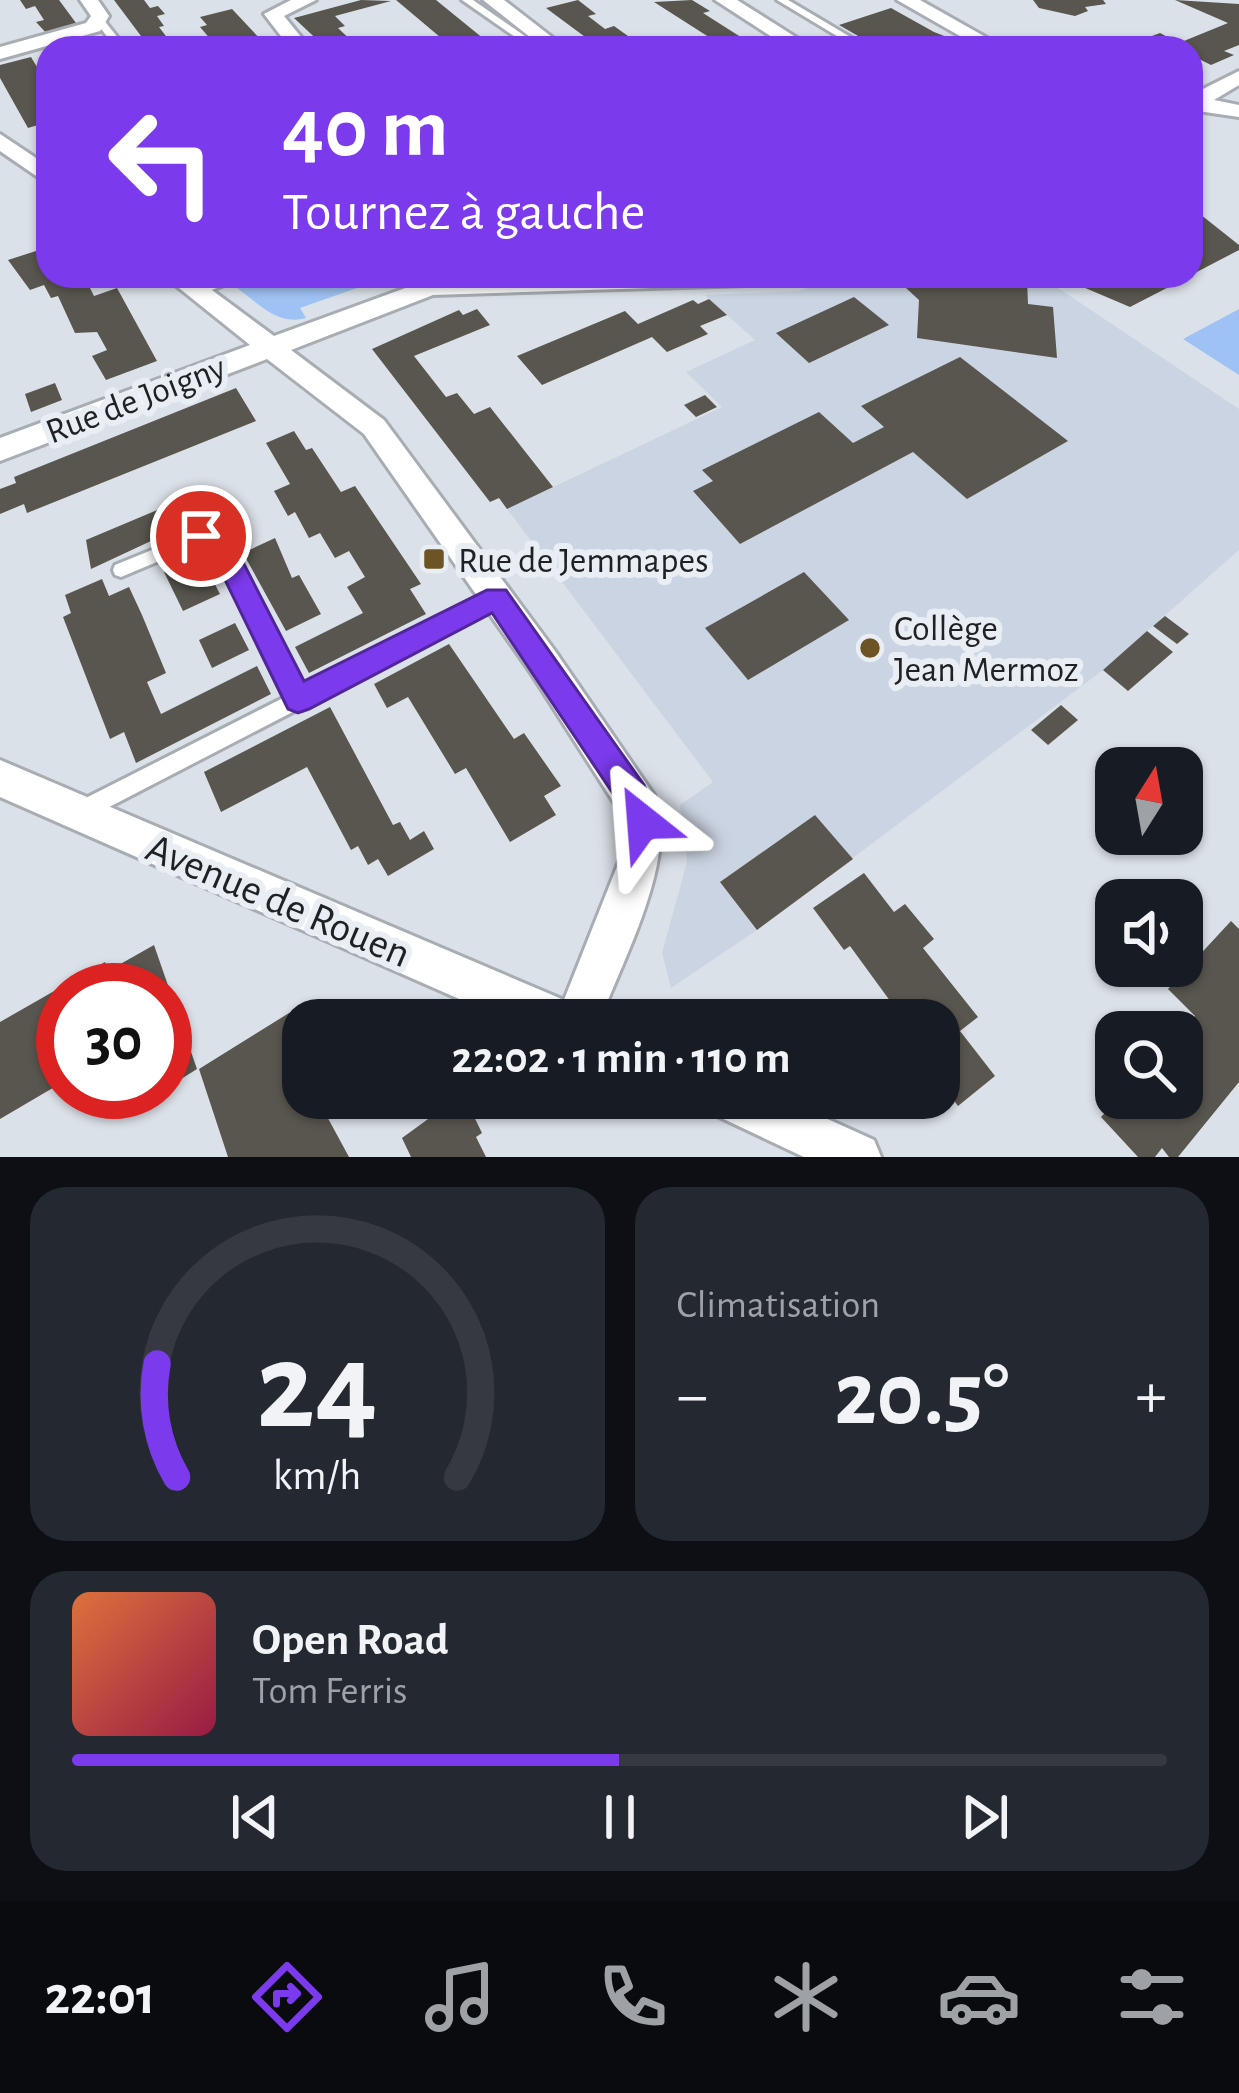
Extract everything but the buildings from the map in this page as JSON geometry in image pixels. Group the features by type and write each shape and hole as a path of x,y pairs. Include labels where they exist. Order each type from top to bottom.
{"street":[{"path":"69,36 100,21 89,0"},
{"path":"290,36 273,14 307,0"},
{"path":"492,0 540,36"},
{"path":"724,0 782,36"},
{"path":"906,0 973,36"},
{"path":"0,53 36,44"},
{"path":"1203,96 1239,77"},
{"path":"1203,104 1239,111"},
{"path":"0,140 36,168"},
{"path":"192,288 374,427 632,795 643,822 633,883 586,999"},
{"path":"270,345 427,288"},
{"name":"Rue de Joigny","path":"0,450 270,345"},
{"name":"Avenue de Rouen","path":"0,778 510,999"},
{"path":"775,1119 857,1157"}],"lane":[{"path":"467,0 519,36"},
{"path":"782,0 844,36"},
{"path":"100,21 112,36"},
{"path":"121,570 201,536 219,542 298,699"},
{"path":"79,812 496,598"}],"shaded area":[{"path":"237,288 357,288 300,308 306,318 286,319"},
{"name":"Collège Jean Mermoz","path":"1058,288 1239,409 1239,550 1103,670 757,930 671,988 662,953 687,862 680,805 713,782 507,509 722,407 686,372 755,340 705,295"},
{"path":"1239,309 1239,375 1183,339"}],"place":[{"name":"Rue de Jemmapes","path":"434,559"},
{"name":"Collège Jean Mermoz","path":"870,648"}],"route":[{"path":"201,536 219,542 298,699 496,598 632,795 643,822"}]}
